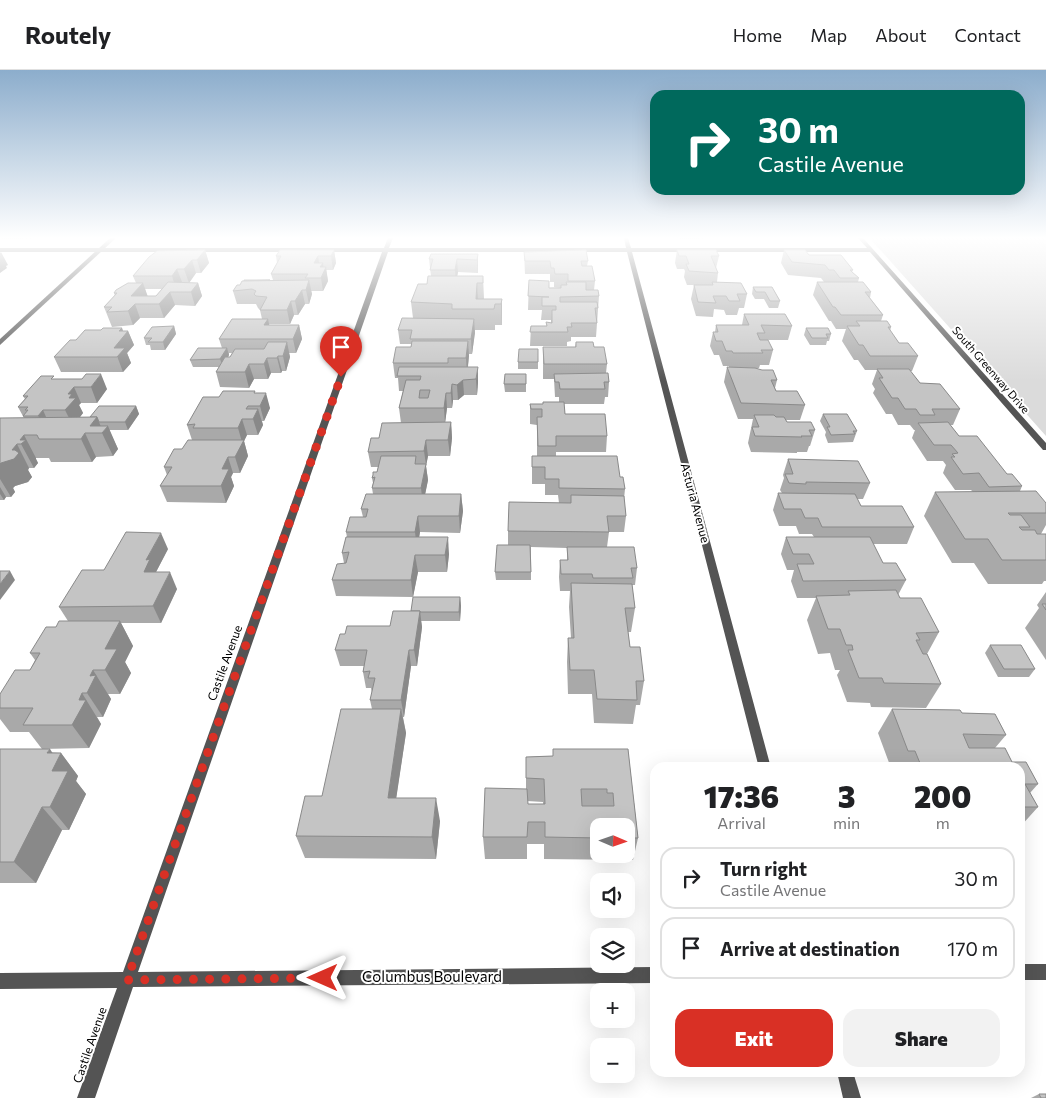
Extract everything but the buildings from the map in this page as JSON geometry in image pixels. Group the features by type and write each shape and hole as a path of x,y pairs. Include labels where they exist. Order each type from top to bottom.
{"street":[{"path":"0,343 61,286"},
{"name":"Castile Avenue","path":"86,1098 372,286"},
{"name":"Asturia Avenue","path":"638,286 763,762"},
{"name":"South Greenway Drive","path":"904,286 1046,448"},
{"path":"1025,972 1046,972"},
{"name":"Columbus Boulevard","path":"0,981 650,975"},
{"path":"846,1077 852,1098"}],"shaded area":[{"path":"912,286 1046,286 1046,436"}],"route":[{"path":"323,978 127,980 341,377"}]}
